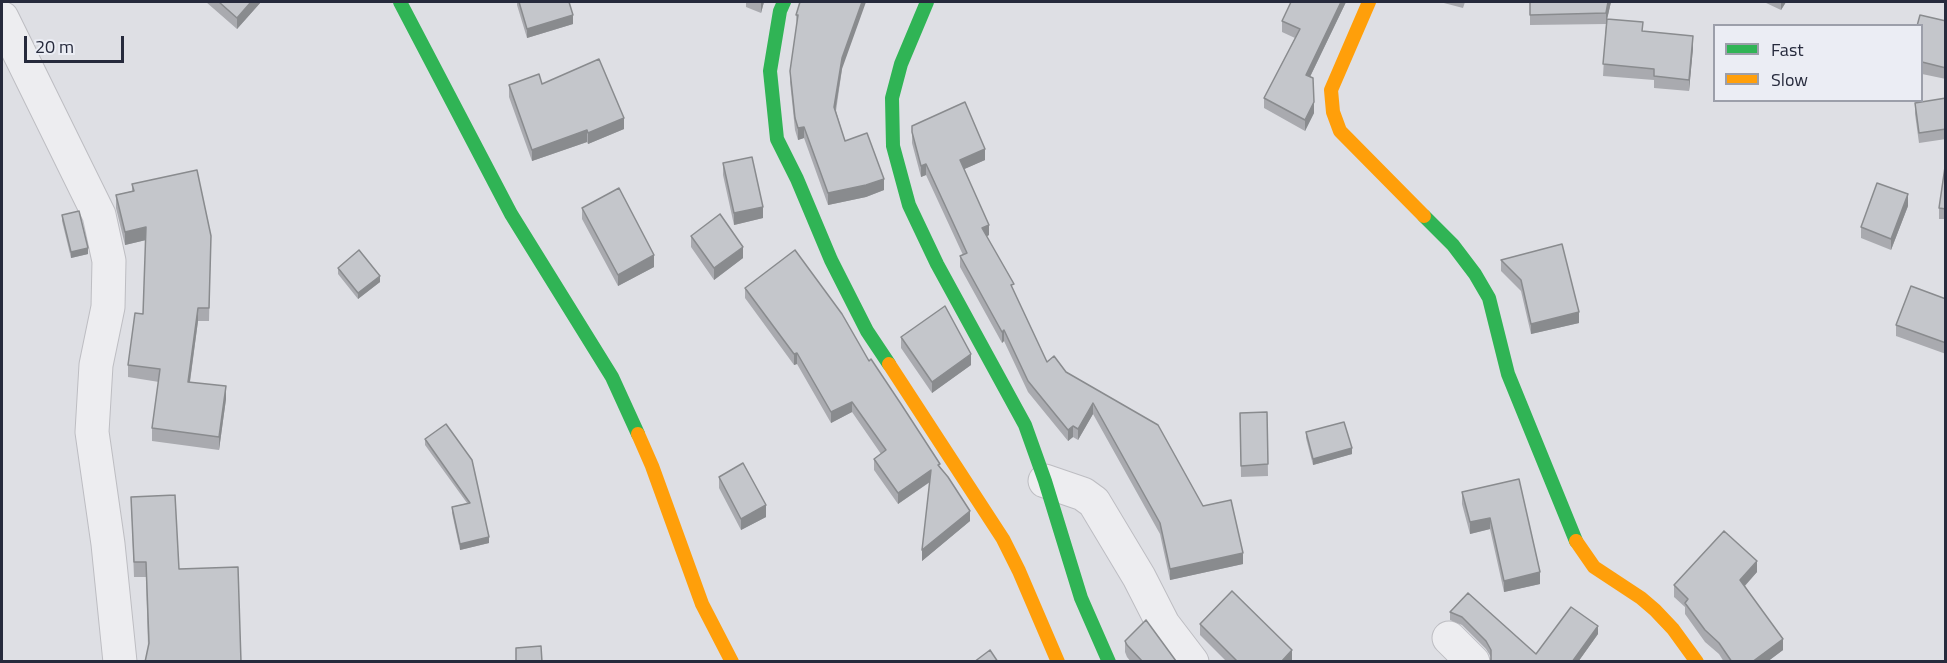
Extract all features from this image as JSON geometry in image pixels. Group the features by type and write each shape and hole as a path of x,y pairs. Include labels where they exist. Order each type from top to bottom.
{"street":[{"path":"400,2 511,214 612,377 652,466 702,604 732,662"},
{"path":"784,2 780,11 770,72 777,139 797,179 831,260 867,332 917,404 1003,539 1058,662"},
{"path":"927,2 901,64 892,98 893,146 909,205 937,264 1025,425 1081,598 1109,662"},
{"path":"1369,2 1331,90 1333,112 1340,130 1446,238 1475,274 1489,298 1511,383 1531,427 1576,542 1594,567 1655,610 1673,629 1697,662"},
{"path":"2,18 99,215 109,261 108,307 96,365 92,432 108,544 120,662"},
{"path":"1045,481 1083,494 1094,502 1139,577 1163,624 1192,662"},
{"path":"1449,638 1473,662"}],"building":[{"path":"219,2 251,2 237,18"},
{"path":"519,2 569,2 573,15 527,29"},
{"path":"800,2 862,2 842,58 834,107 845,141 867,133 884,179 828,193 804,127 798,128 795,118 790,71 798,15 796,15"},
{"path":"1291,2 1341,2 1306,75 1313,78 1314,102 1305,120 1264,98 1300,29 1282,21"},
{"path":"1530,2 1608,2 1606,13 1530,15"},
{"path":"1920,15 1946,21 1946,68 1923,62 1923,24 1918,24"},
{"path":"1607,19 1643,22 1642,31 1693,36 1689,80 1654,76 1654,69 1603,64"},
{"path":"599,59 624,118 588,133 587,130 532,150 509,85 539,74 542,84"},
{"path":"1946,98 1946,129 1919,133 1915,103"},
{"path":"965,102 985,149 960,160 989,225 982,228 1014,284 1011,285 1047,362 1054,356 1066,372 1158,425 1203,506 1231,500 1243,553 1170,569 1160,523 1093,403 1078,429 1073,426 1068,430 1028,381 1004,330 1002,332 960,256 967,253 926,164 921,166 912,132 912,126"},
{"path":"752,157 763,207 734,213 723,163"},
{"path":"1946,160 1946,209 1939,208"},
{"path":"197,170 211,236 209,308 198,308 188,382 226,386 219,437 152,428 160,369 128,365 135,313 143,314 146,227 125,232 116,195 134,191 132,184"},
{"path":"1877,183 1908,194 1891,239 1861,227"},
{"path":"619,188 654,255 618,275 582,208"},
{"path":"79,211 88,248 71,252 62,215"},
{"path":"720,214 743,247 714,268 691,236"},
{"path":"1562,244 1579,312 1531,324 1521,280 1501,260"},
{"path":"359,250 380,276 358,293 338,268"},
{"path":"795,250 842,314 869,361 871,359 970,511 922,550 931,470 898,493 874,459 886,450 852,402 831,412 797,353 794,354 745,288"},
{"path":"1911,286 1946,299 1946,343 1896,325"},
{"path":"945,306 971,354 932,382 901,337"},
{"path":"1267,412 1268,464 1241,466 1240,413"},
{"path":"1344,422 1352,448 1313,459 1306,432"},
{"path":"446,424 472,460 489,537 460,544 452,507 470,503 425,439"},
{"path":"743,463 766,505 741,519 719,477"},
{"path":"1519,479 1540,572 1504,581 1490,518 1470,522 1462,492"},
{"path":"175,495 179,569 238,567 241,662 145,662 149,643 146,562 134,562 131,497"},
{"path":"1724,531 1757,561 1740,580 1783,639 1752,662 1732,662 1685,603 1688,599 1674,585"},
{"path":"1232,591 1292,650 1281,662 1238,662 1200,624"},
{"path":"1468,593 1536,654 1571,607 1598,626 1572,662 1490,662 1491,650 1486,641 1462,617 1450,612"},
{"path":"1146,620 1175,662 1143,662 1127,645 1125,641"},
{"path":"541,646 542,662 516,662 516,648"},
{"path":"990,650 998,662 974,662"}],"traffic: fast":[{"path":"400,2 511,214 612,377 638,434"},
{"path":"784,2 780,11 770,71 777,139 797,179 831,260 867,331 889,364"},
{"path":"927,2 901,64 892,98 893,146 909,205 937,264 1025,425 1081,598 1109,662"},
{"path":"1424,216 1453,245 1475,274 1489,298 1508,374 1576,541"}],"traffic: slow":[{"path":"1369,2 1331,90 1333,112 1340,131 1424,216"},
{"path":"889,364 1003,539 1058,662"},
{"path":"638,434 652,466 702,604 732,662"},
{"path":"1576,541 1594,567 1655,610 1673,629 1697,662"}]}
